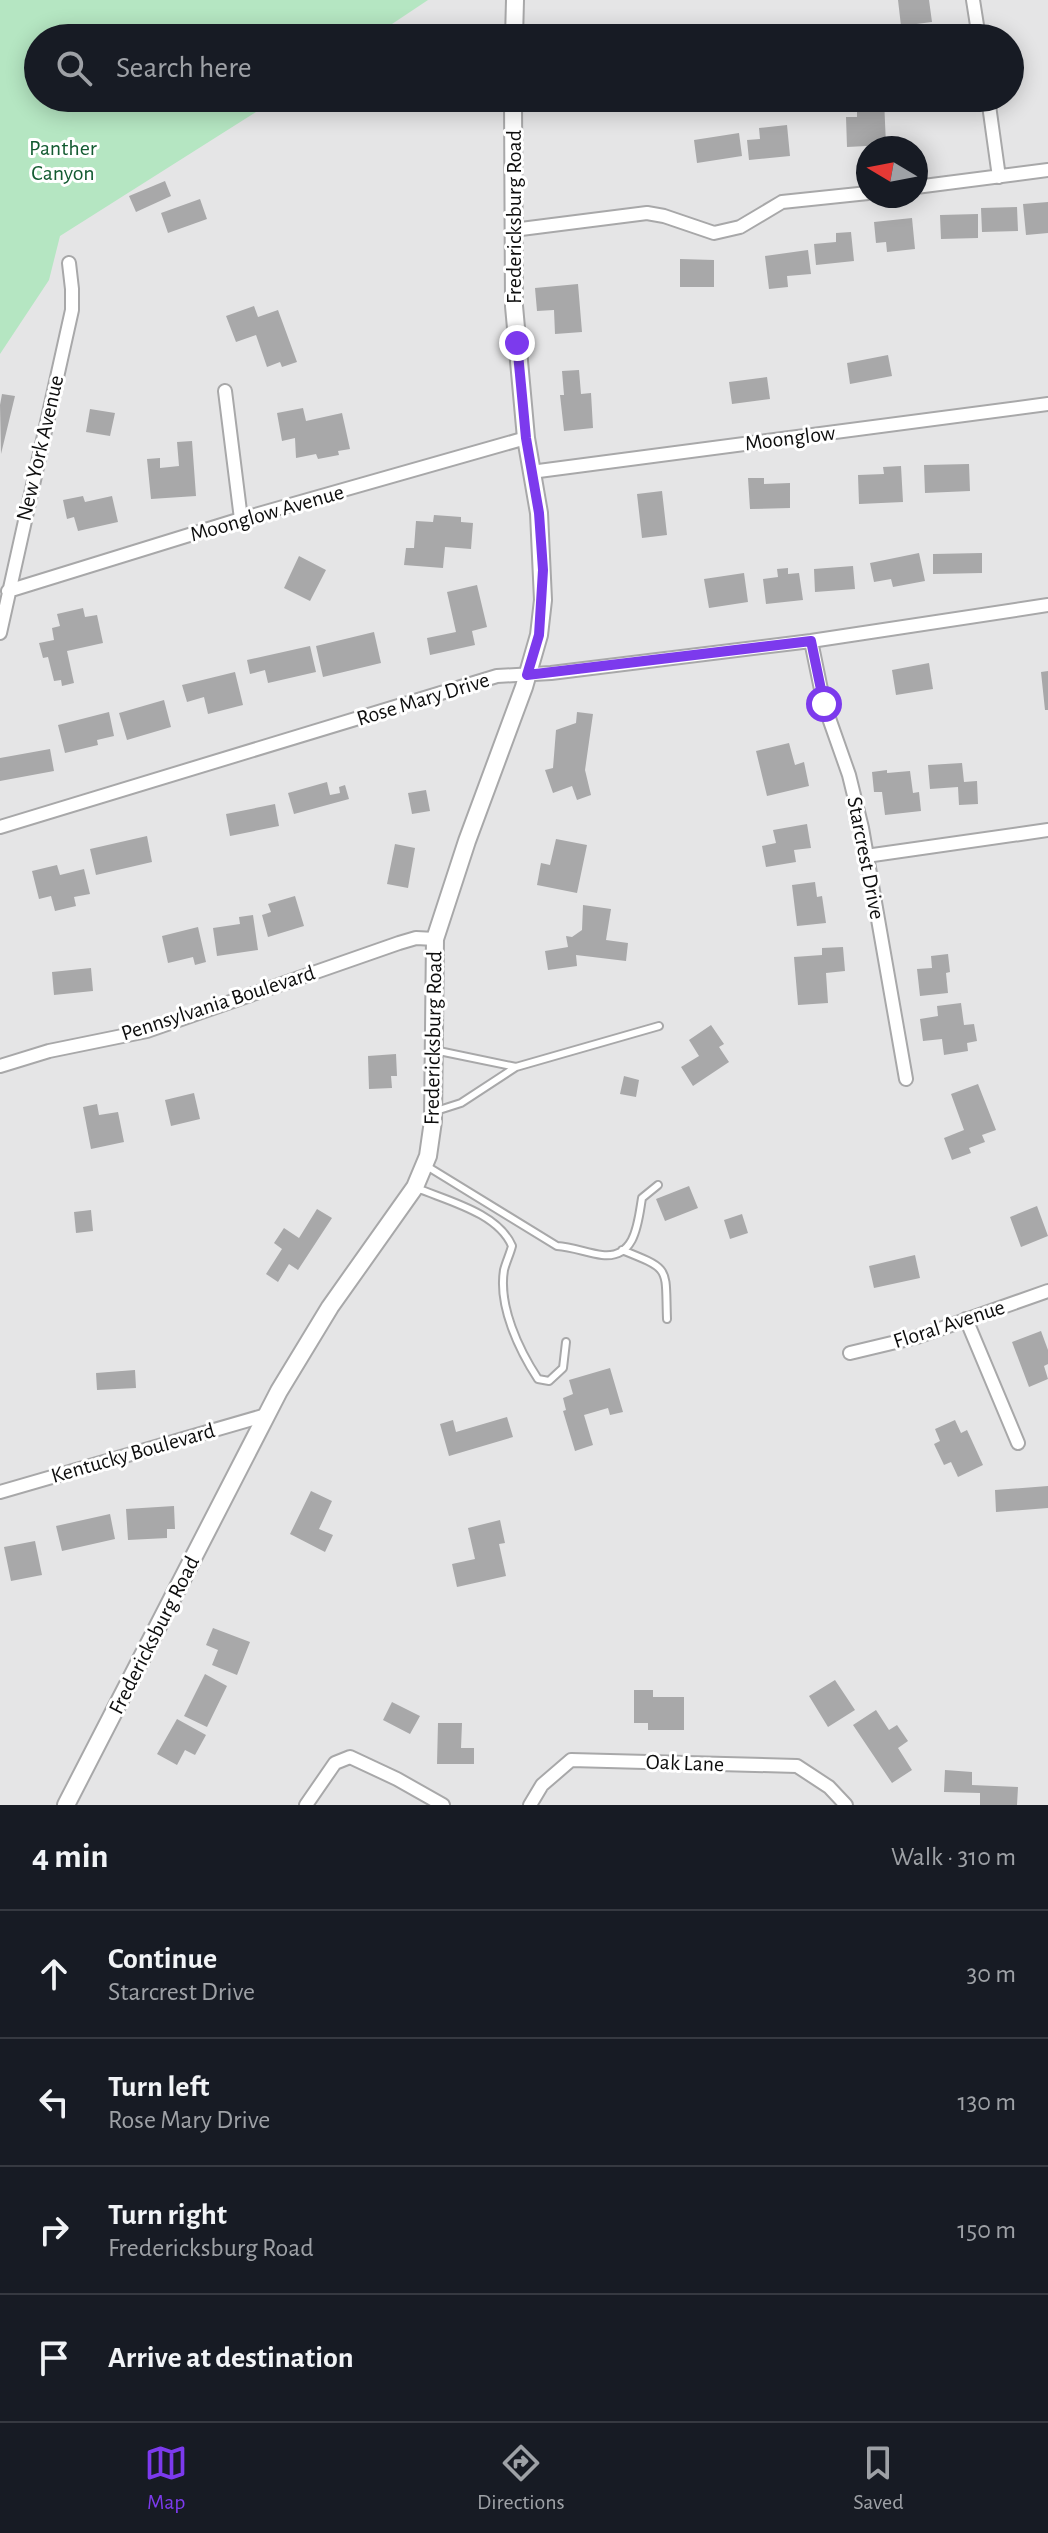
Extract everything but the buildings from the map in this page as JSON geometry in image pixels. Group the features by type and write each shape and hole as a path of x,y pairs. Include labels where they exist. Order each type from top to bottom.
{"street":[{"path":"514,24 515,0"},
{"path":"973,0 977,24"},
{"name":"Fredericksburg Road","path":"66,1805 266,1415 330,1307 415,1187 425,1165 433,1111 435,939 539,635 543,585 539,513 526,438 514,306 513,112"},
{"path":"990,112 999,177"},
{"path":"928,186 1048,170"},
{"path":"513,230 647,213 714,233 740,227 782,202 856,194"},
{"name":"New York Avenue","path":"0,633 72,310 69,263"},
{"path":"225,391 241,519"},
{"name":"Moonglow","path":"531,472 1048,404"},
{"name":"Moonglow Avenue","path":"8,591 241,519 526,438"},
{"name":"Rose Mary Drive","path":"0,827 497,676 811,641 1048,605"},
{"name":"Starcrest Drive","path":"811,641 824,704 849,775 906,1079"},
{"path":"866,856 1048,830"},
{"name":"Pennsylvania Boulevard","path":"0,1066 49,1051 147,1031 399,943 416,938 435,939"},
{"name":"Floral Avenue","path":"850,1353 917,1337 1048,1291"},
{"path":"966,1319 1018,1443"},
{"name":"Kentucky Boulevard","path":"0,1492 266,1415"},
{"path":"306,1805 335,1763 350,1757 443,1805"},
{"name":"Oak Lane","path":"530,1805 542,1785 571,1760 797,1766 829,1787 846,1805"}],"lane":[{"path":"433,1111 461,1103 516,1067 659,1026"},
{"path":"433,1050 516,1067"},
{"path":"425,1165 557,1246 575,1247 604,1256 630,1244 637,1230 642,1198 658,1185"},
{"path":"415,1187 485,1218 508,1235 512,1246 504,1272 505,1304 525,1358 538,1379 549,1381 563,1368 566,1342"},
{"path":"622,1250 652,1261 661,1268 665,1278 667,1319"}],"green space":[{"name":"Panther Canyon","path":"0,0 428,0 392,24 24,24 24,112 256,112 60,236 49,280 0,354"}],"route":[{"path":"517,343 526,438 539,513 543,570 539,635 527,675 811,641 824,704"}]}
